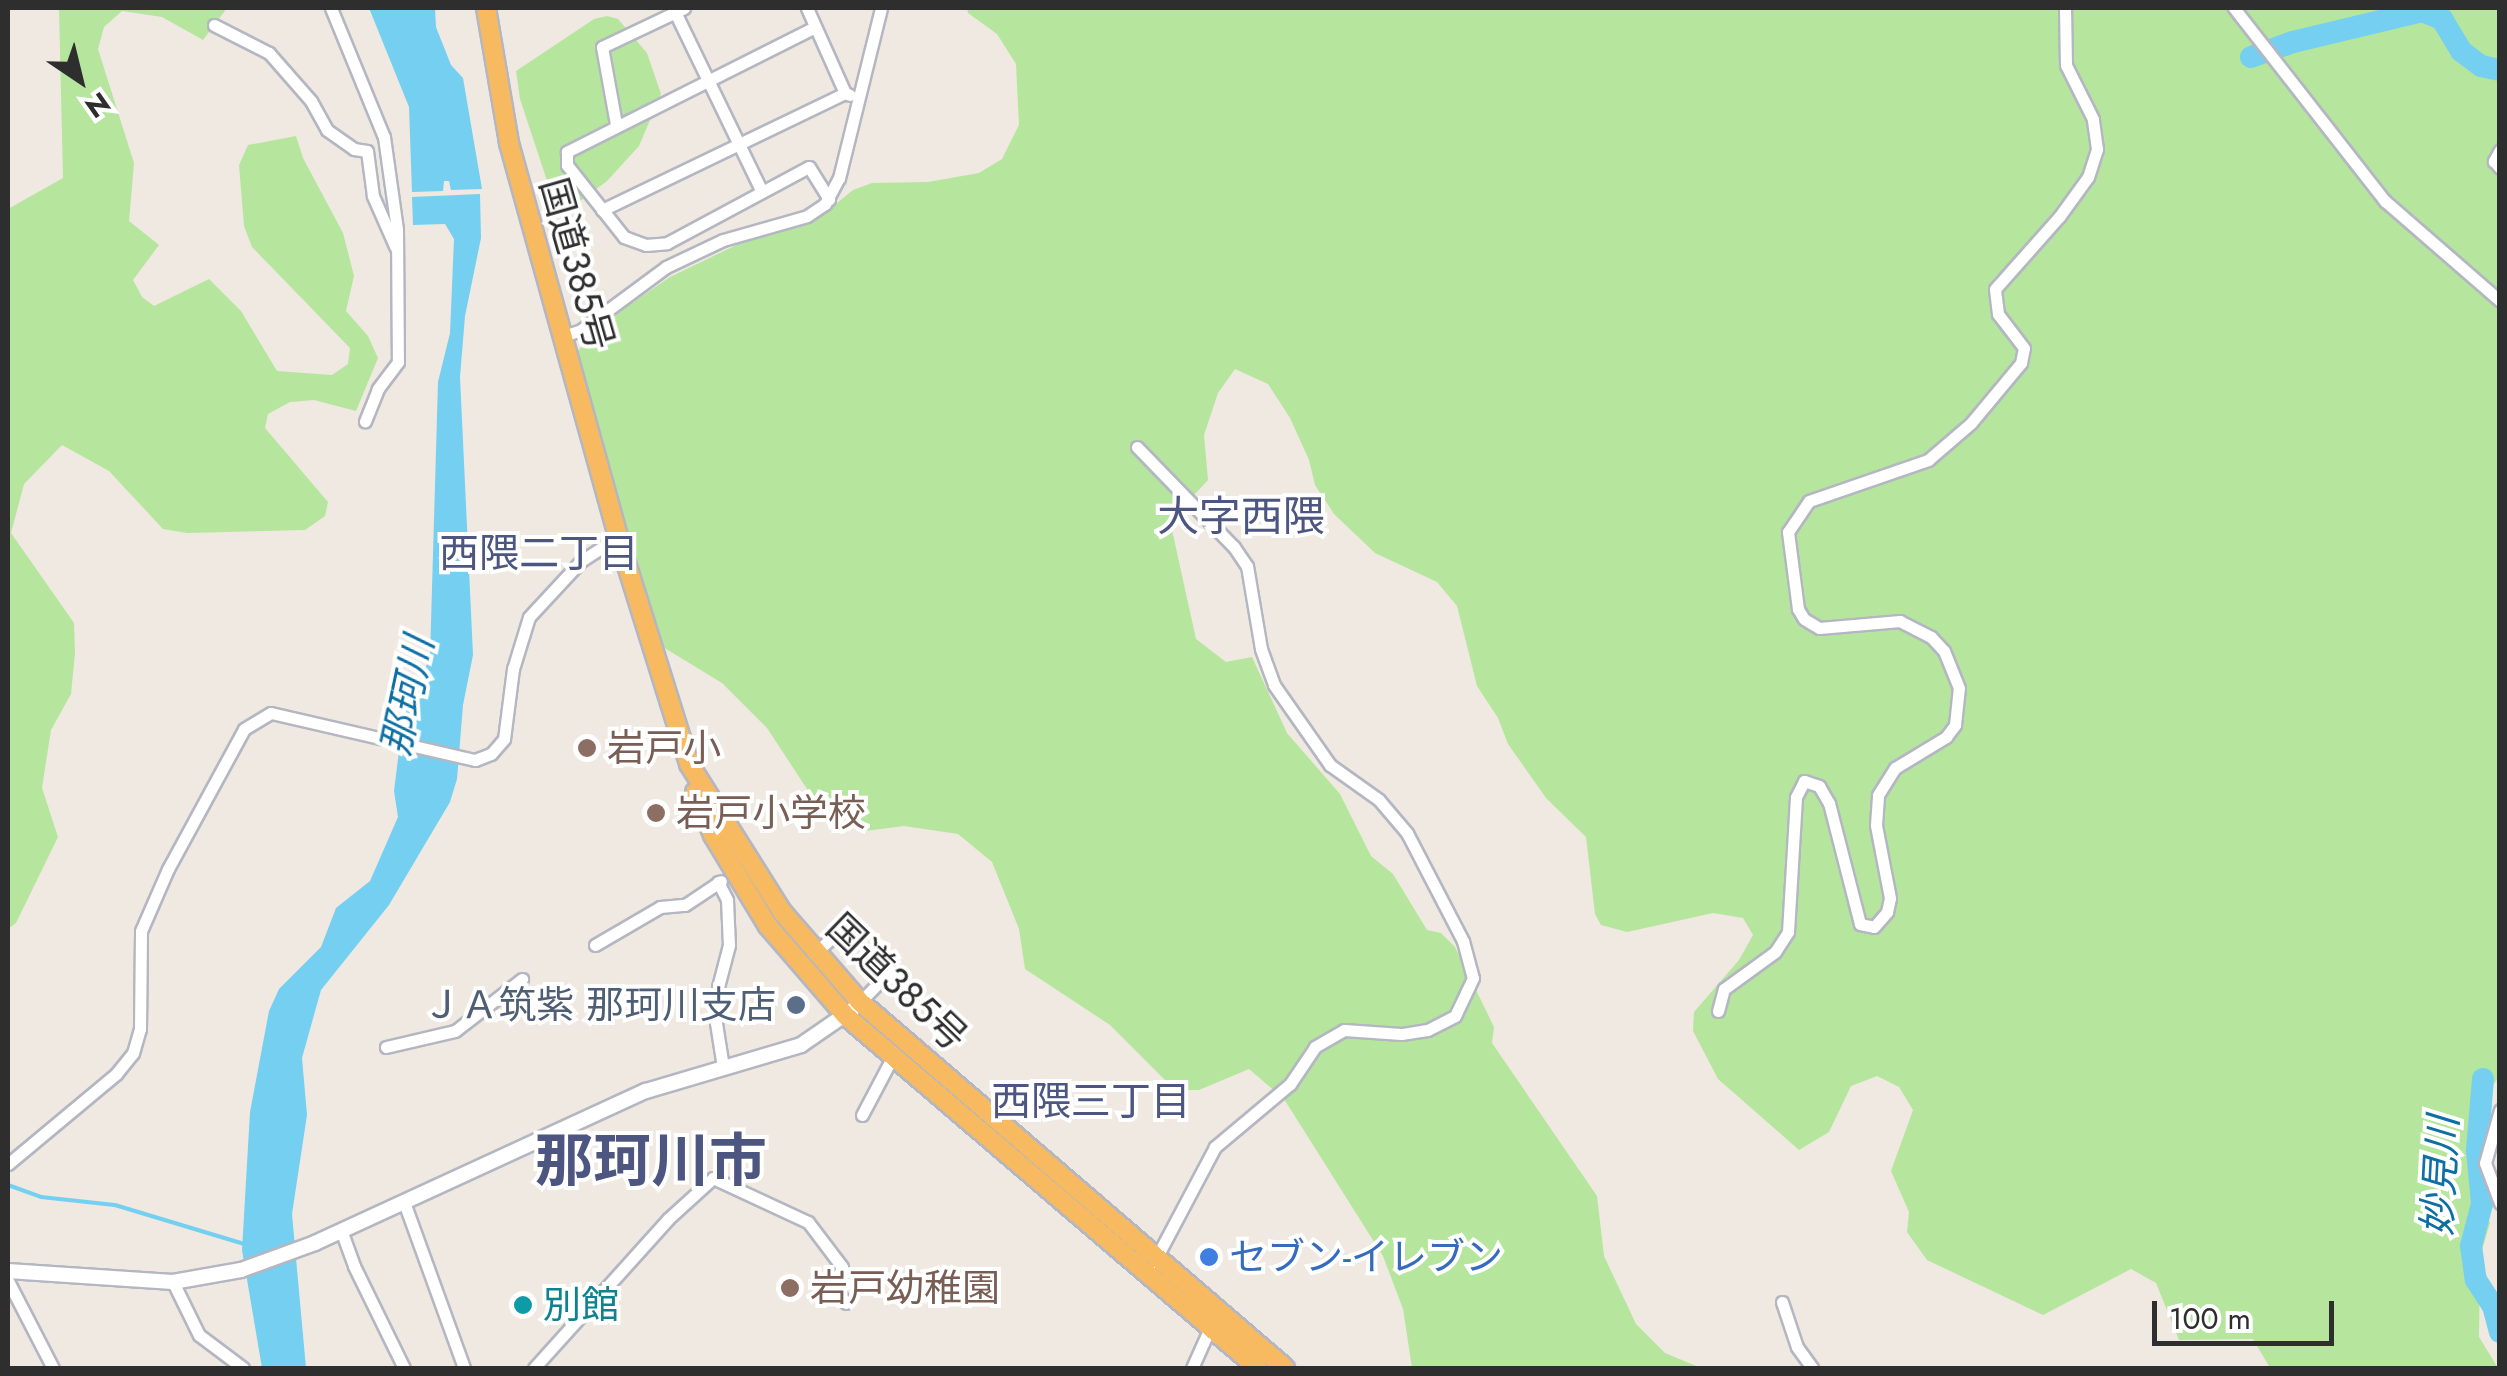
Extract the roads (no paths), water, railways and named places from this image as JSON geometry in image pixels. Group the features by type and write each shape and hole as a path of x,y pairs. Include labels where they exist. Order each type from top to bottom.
{"highway":[{"name":"国道385号","path":"486,8 509,144 618,537 689,764 734,873 768,926 846,1016 892,1058 1285,1368"},
{"name":"国道385号","path":"734,873 860,1002 1151,1266 1210,1328 1258,1368"}],"street":[{"path":"331,8 384,136 396,250 398,362 378,389 365,422"},
{"path":"807,8 845,93 859,99"},
{"path":"563,336 581,330 666,268 724,240 807,216 829,199 881,8"},
{"path":"1718,1011 1724,989 1775,952 1788,932 1796,796 1804,780 1819,786 1829,803 1860,924 1874,927 1887,912 1890,898 1876,826 1878,794 1895,768 1946,737 1956,725 1959,688 1944,651 1930,637 1900,620 1819,628 1804,619 1798,609 1788,532 1809,500 1928,460 1971,423 2021,363 2024,348 1998,314 1995,289 2060,217 2088,177 2097,149 2093,119 2066,65 2065,8"},
{"path":"2234,8 2385,201 2500,301"},
{"path":"616,124 602,46 679,10 761,190"},
{"path":"214,25 269,54 311,101 327,130 354,148 367,151 373,196 396,250"},
{"path":"815,27 616,124 567,152 567,164 624,237 656,245 809,167 829,199"},
{"path":"602,210 845,93"},
{"path":"2500,150 2494,161 2500,168"},
{"path":"1138,447 1234,547 1246,566 1262,649 1274,685 1330,765 1379,800 1407,832 1463,941 1472,978 1455,1016 1427,1030 1400,1034 1344,1030 1314,1046 1290,1084 1216,1146 1151,1266"},
{"path":"8,1164 116,1074 133,1052 140,1029 140,931 244,729 272,714 390,737 475,760 492,754 504,738 512,669 529,617 581,560 618,537"},
{"path":"595,945 660,907 684,904 734,873"},
{"path":"724,1067 716,1023 729,932 727,900 734,873"},
{"path":"814,954 850,921"},
{"path":"8,1271 174,1282 241,1270 315,1242 646,1091 801,1045 846,1016 892,968"},
{"path":"386,1047 455,1031 522,979"},
{"path":"862,1115 892,1058"},
{"path":"2500,1110 2485,1163 2500,1203"},
{"path":"534,1368 668,1220 713,1178 808,1222 842,1267 834,1286 846,1304"},
{"path":"404,1202 464,1368"},
{"path":"341,1230 354,1266 404,1368"},
{"path":"8,1281 52,1368"},
{"path":"174,1282 199,1335 243,1368"},
{"path":"1782,1302 1797,1348 1812,1368"},
{"path":"1192,1368 1210,1328"}],"water":[{"path":"369,8 435,8 436,27 451,65 463,78 482,189 451,190 449,181 444,181 443,191 412,192 409,107"},
{"path":"480,194 481,238 465,316 460,377 473,655 463,705 457,779 450,802 389,905 321,990 302,1058 307,1115 292,1214 306,1368 262,1368 242,1250 250,1112 269,1011 279,989 321,947 336,908 370,881 398,817 394,791 403,719 430,657 438,382 450,333 454,239 445,224 413,225 412,197"}],"waterway":[{"name":"妙見川","path":"2251,57 2293,42 2422,11 2442,19 2461,51 2481,66 2500,70"},
{"name":"妙見川","path":"2483,1079 2477,1150 2482,1204 2471,1246 2476,1280 2493,1306 2500,1332"},
{"path":"8,1185 41,1197 115,1205 244,1244"}],"place":[{"name":"岩戸小","path":"587,748"},
{"name":"岩戸小学校","path":"656,813"},
{"name":"ＪＡ筑紫 那珂川支店","path":"796,1005"},
{"name":"セブン-イレブン","path":"1209,1257"},
{"name":"岩戸幼稚園","path":"790,1288"},
{"name":"別館","path":"523,1305"}],"district":[{"name":"大字西隈","path":"1241,517"},
{"name":"西隈二丁目","path":"539,553"},
{"name":"西隈三丁目","path":"1091,1101"},
{"name":"那珂川市","path":"651,1161"}],"water label":[{"name":"那珂川","path":"407,696"}]}
